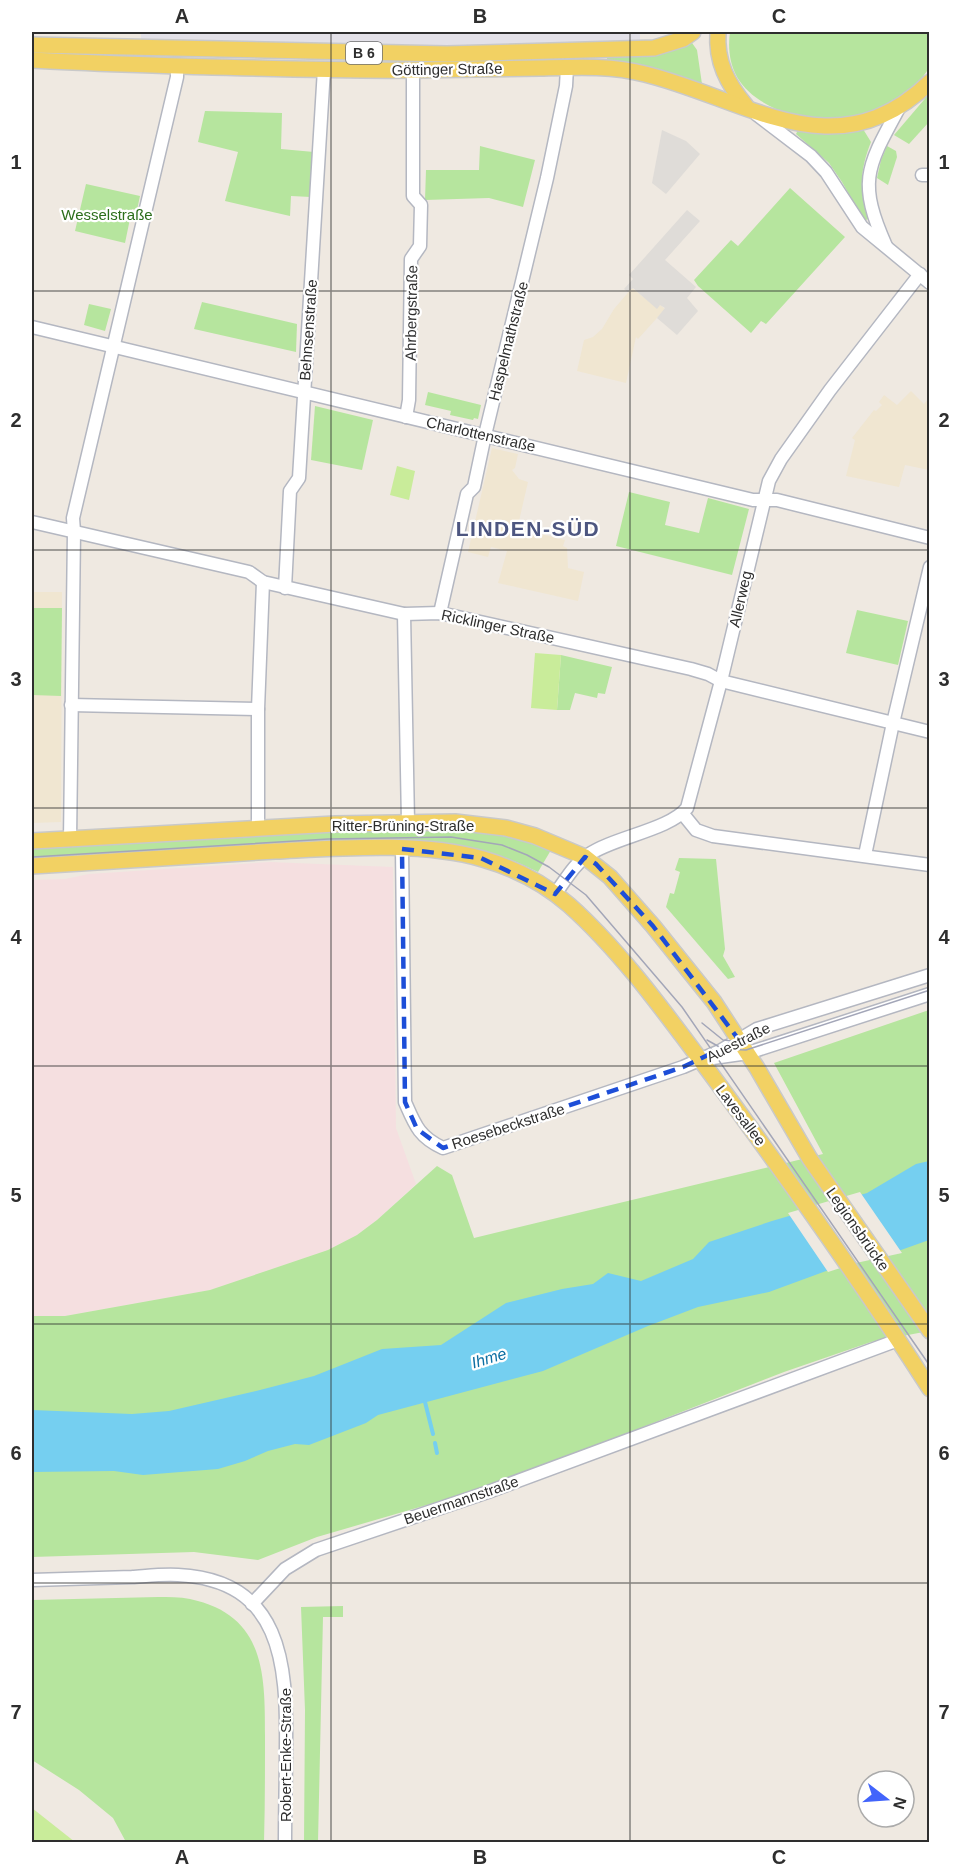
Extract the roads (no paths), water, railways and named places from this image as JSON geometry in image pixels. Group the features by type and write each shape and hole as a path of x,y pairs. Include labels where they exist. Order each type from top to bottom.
{"main road":[{"name":"Göttinger Straße","path":"32,45 447,54 654,48 683,39 693,32"},
{"path":"718,32 718,53 721,66 727,81 748,108"},
{"name":"Göttinger Straße","path":"32,60 324,69 612,68 687,85 748,108"},
{"name":"B 6","path":"748,108 800,124 821,127 856,124 899,108 930,82"},
{"name":"Ritter-Brüning-Straße","path":"32,841 408,822 455,822 506,828 535,836 585,857 610,877 714,1002 748,1053"},
{"name":"Ritter-Brüning-Straße","path":"32,866 311,849 437,850 481,858 522,874 570,906 614,951 700,1061"},
{"name":"Legionsbrücke","path":"748,1053 810,1159 930,1331"},
{"name":"Lavesallee","path":"700,1061 781,1169"},
{"name":"Legionsbrücke","path":"781,1169 898,1340"},
{"path":"898,1340 930,1389"}],"street":[{"path":"70,840 73,518 177,76 177,66"},
{"name":"Haspelmathstraße","path":"440,613 467,494 474,488 547,178 566,86 567,67"},
{"name":"Behnsenstraße","path":"285,588 290,491 299,478 324,69"},
{"name":"Ahrbergstraße","path":"406,417 410,400 411,259 420,246 421,205 413,196 412,70"},
{"path":"748,108 811,156 826,172 862,227 925,279"},
{"path":"887,247 872,211 868,179 871,162 877,148 899,108"},
{"name":"Allerweg","path":"682,814 691,799 769,481 781,459 847,369 925,279"},
{"name":"Charlottenstraße","path":"32,327 753,500 777,500 930,538"},
{"name":"Ricklinger Straße","path":"32,522 249,572 263,582 285,588 404,614 440,613 643,658 708,674 721,681 930,732"},
{"path":"865,855 930,567"},
{"path":"258,828 258,709 263,582"},
{"path":"404,614 408,822"},
{"path":"71,705 258,709"},
{"path":"555,894 585,857 599,848 682,814 696,830 713,836 930,865"},
{"name":"Roesebeckstraße","path":"402,849 405,1102 417,1129 429,1141 443,1148 700,1061"},
{"name":"Auestraße","path":"700,1061 757,1029 930,975"},
{"name":"Auestraße","path":"700,1061 748,1053 930,994"},
{"name":"Beuermannstraße","path":"252,1604 285,1569 316,1550 488,1492 898,1340"},
{"path":"32,1580 178,1575 206,1579 225,1586 252,1604"},
{"name":"Robert-Enke-Straße","path":"252,1604 271,1628 283,1664 286,1710 285,1842"}],"water":[{"name":"Ihme","path":"929,1161 929,1240 901,1250 856,1260 769,1292 698,1307 543,1371 378,1415 366,1423 309,1445 295,1444 268,1451 218,1469 143,1475 114,1471 32,1472 32,1410 132,1414 169,1411 314,1376 382,1349 441,1345 506,1303 593,1284 608,1273 641,1281 693,1259 709,1242 867,1193 916,1164"}],"waterway":[{"path":"425,1402 433,1434"},
{"path":"435,1443 437,1453"}],"tram line":[{"path":"32,857 328,839 451,837 502,845 549,867 586,895 682,1007 930,1366"},
{"path":"707,1040 723,1049 746,1050 930,990"},
{"path":"702,1023 723,1040 744,1042"}],"district":[{"name":"LINDEN-SÜD","path":"528,528"}],"park label":[{"name":"Wesselstraße","path":"107,214"}]}
